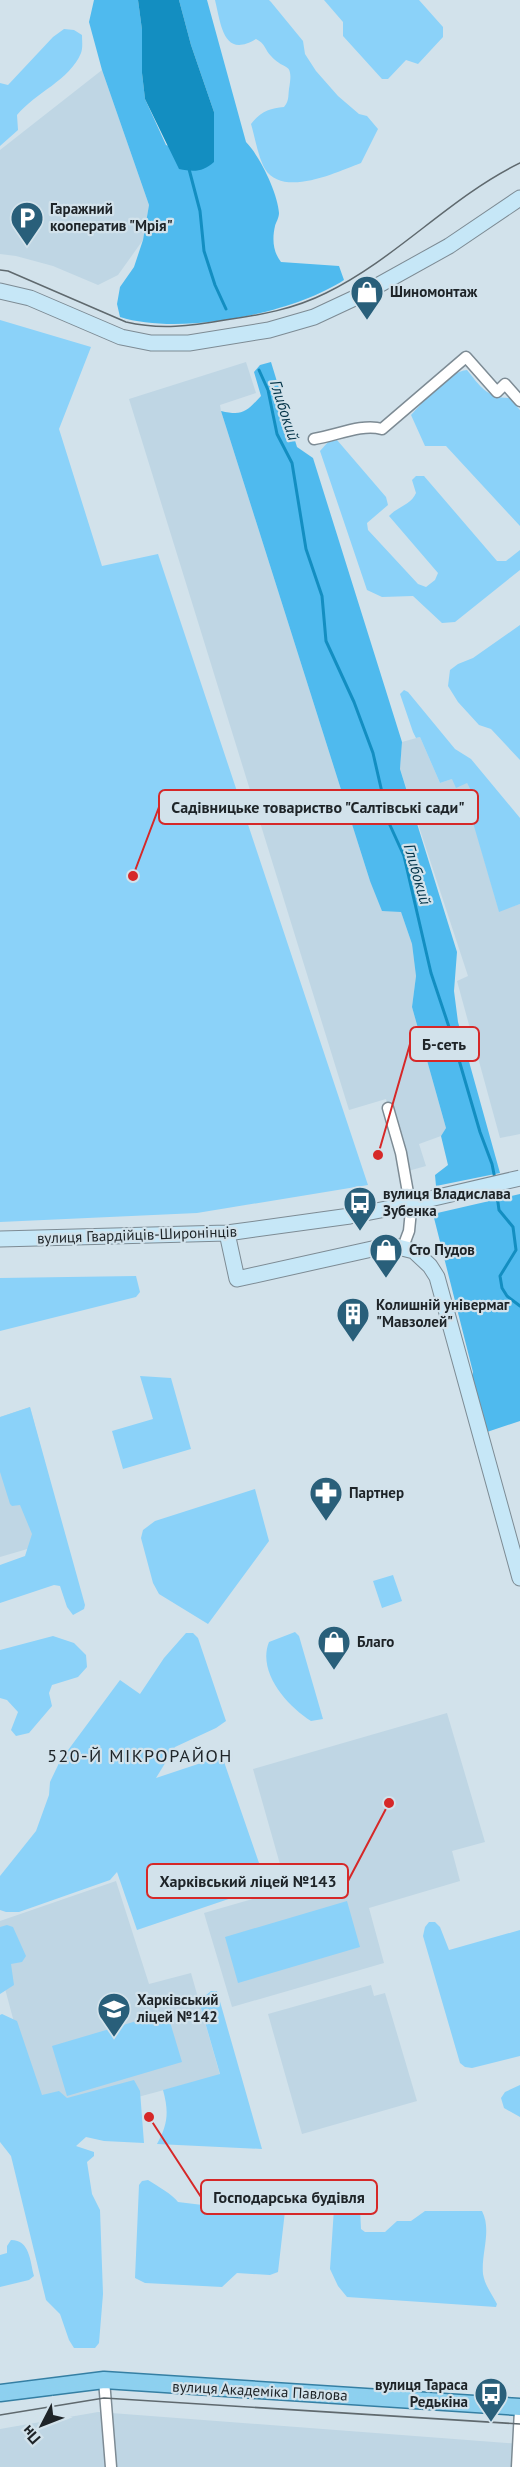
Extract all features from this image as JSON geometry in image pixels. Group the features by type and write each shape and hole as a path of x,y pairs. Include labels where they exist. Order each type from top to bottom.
{"main road":[{"path":"0,291 30,298 137,341 165,344 268,330 314,317 351,299 449,246 520,198"},
{"name":"вулиця Гвардійців-Широнінців","path":"0,1239 227,1233 391,1208 520,1178"},
{"path":"227,1233 237,1279 381,1246 402,1247 423,1258 437,1277 520,1578"},
{"name":"вулиця Академіка Павлова","path":"0,2393 104,2380 520,2408"}],"street":[{"path":"314,439 369,426 382,429 466,357 497,392 505,384 520,401"},
{"path":"388,1108 401,1153 411,1210 409,1231 402,1247"},
{"path":"104,2380 111,2467"},
{"path":"517,2467 520,2408"}],"shaded area":[{"path":"94,0 138,0 142,30 142,73 145,99 166,145 214,162 214,112 191,45 179,0 207,0 246,142 262,166 278,205 279,217 274,236 276,254 281,262 339,266 344,280 296,303 235,318 204,323 173,324 120,317 117,304 120,287 134,267 143,240 149,205 102,70 89,22"},
{"path":"138,0 179,0 191,45 214,112 214,162 202,169 194,171 179,169 145,99 142,73 142,30"},
{"path":"215,0 269,0 271,2 303,41 305,54 316,71 338,96 359,114 367,116 378,129 361,163 325,176 297,182 284,182 273,177 265,169 251,124 266,111 286,105 290,80 289,70 276,61 256,39 237,45 230,42 222,28"},
{"path":"324,0 419,0 443,27 443,37 418,64 406,60 388,79 382,79 343,36 343,22"},
{"path":"64,29 74,30 82,35 82,51 76,63 61,79 24,107 17,115 18,130 0,146 0,83 8,85 53,37"},
{"path":"102,70 149,205 143,240 118,275 98,285 53,266 0,254 0,150"},
{"path":"0,320 91,347 59,429 102,566 158,554 368,1185 197,1213 0,1222"},
{"path":"246,362 256,393 220,405 221,411 370,881 401,912 412,944 416,976 412,1007 446,1128 441,1136 419,1144 426,1166 408,1171 386,1099 349,1110 129,399"},
{"path":"271,362 297,447 313,458 402,742 400,769 457,952 454,991 458,1022 500,1173 436,1186 435,1175 448,1165 441,1136 446,1128 412,1007 416,976 412,944 401,912 382,911 370,881 221,411 239,413 252,406 261,396 254,372 260,365"},
{"path":"467,370 485,390 495,396 509,398 520,410 520,526 446,446 425,446 411,415 452,375"},
{"path":"337,440 386,497 388,505 367,523 368,530 418,584 426,587 435,580 438,573 389,516 414,497 416,493 412,480 416,476 424,476 497,561 506,561 520,550 520,570 455,622 442,623 413,596 382,597 367,590 320,451 328,442"},
{"path":"520,625 520,760 491,729 479,725 458,702 448,686 450,670 473,658"},
{"path":"404,690 455,749 471,759 520,818 520,904 499,912 467,802 475,799 467,783 456,788 452,779 440,783 420,737 416,738 413,732 400,694"},
{"path":"420,737 440,783 452,779 467,783 475,799 468,803 499,911 520,904 520,1134 500,1138 457,981 468,976 400,769 402,742"},
{"path":"520,1194 520,1421 481,1434 469,1389 473,1372 433,1214"},
{"path":"136,1276 140,1292 136,1297 0,1331 0,1278"},
{"path":"140,1376 171,1378 191,1449 123,1469 112,1431 153,1419"},
{"path":"30,1407 65,1538 0,1557 0,1417"},
{"path":"30,1407 85,1605 84,1609 73,1615 67,1607 60,1586 54,1585 0,1603 0,1565 25,1556 32,1534 20,1505 10,1504 0,1472 0,1417"},
{"path":"255,1489 269,1541 208,1624 159,1594 153,1583 141,1538 143,1530 155,1521"},
{"path":"393,1575 402,1601 382,1608 373,1581"},
{"path":"295,1632 299,1636 323,1719 311,1721 293,1707 276,1687 267,1665 266,1653 269,1642"},
{"path":"186,1633 193,1633 198,1638 226,1721 175,1747 156,1778 222,1756 267,1886 137,1930 117,1872 110,1880 19,1912 0,1910 0,1876 36,1831 49,1795 50,1782 60,1761 120,1680 140,1694 164,1658"},
{"path":"53,1636 74,1643 86,1655 87,1667 78,1677 52,1685 49,1693 52,1706 29,1733 16,1736 11,1730 18,1712 7,1700 0,1698 0,1650"},
{"path":"447,1713 485,1842 452,1851 460,1881 369,1908 384,1963 232,2007 204,1913 287,1889 253,1769"},
{"name":"Харківський ліцей №142","path":"116,1881 149,1984 191,1973 220,2075 41,2123 0,1970 0,1921"},
{"path":"347,1901 360,1947 238,1983 225,1937"},
{"path":"429,1922 435,1922 440,1927 449,1950 520,1930 520,2056 472,2068 460,2063 423,1936"},
{"path":"7,1925 13,1927 26,1956 22,1962 11,1964 14,1985 0,1994 0,1927"},
{"path":"371,1985 374,1996 385,1993 417,2101 302,2134 268,2014"},
{"path":"211,1991 217,1991 262,2149 157,2144 166,2118 163,2090 220,2074 199,2001"},
{"path":"167,2012 182,2062 67,2096 52,2046"},
{"path":"0,2015 17,2021 42,2095 59,2091 67,2098 134,2080 140,2091 144,2143 104,2141 86,2137 76,2146 94,2152 94,2156 87,2162 92,2194 100,2210 103,2294 99,2343 95,2348 74,2348 60,2314 46,2300 11,2156 0,2142"},
{"path":"520,2085 520,2117 504,2108 501,2098 505,2092"},
{"path":"148,2180 178,2202 227,2208 252,2198 279,2201 285,2211 278,2272 270,2275 237,2273 222,2287 145,2283 135,2278 139,2185 142,2181"},
{"path":"347,2188 352,2191 354,2203 360,2208 361,2229 365,2232 385,2232 397,2221 411,2221 425,2211 482,2211 486,2226 483,2274 497,2304 496,2307 347,2297 338,2286 330,2269 335,2193"},
{"path":"11,2240 26,2247 34,2276 29,2280 0,2287 0,2255 7,2253 7,2246"},
{"path":"98,2412 520,2444 520,2467 0,2467 0,2429"}],"waterway":[{"name":"Глибокий","path":"189,169 200,211 204,251 226,309"},
{"name":"Глибокий","path":"259,370 268,390 277,434 292,463 306,549 322,596 326,641 354,702 373,753 389,823 404,856 431,973 495,1179"},
{"name":"Глибокий","path":"496,1188 499,1210 513,1227 516,1250 500,1276 502,1288 507,1296 520,1306"}],"tram line":[{"path":"0,270 8,271 126,322 163,326 188,325 264,313 314,299 352,279 470,193 520,163"},
{"path":"0,2415 104,2398 520,2424"}],"place":[{"name":"Гаражний кооператив \"Мрія\"","path":"27,247"},
{"name":"Шиномонтаж","path":"367,321"},
{"name":"Садівницьке товариство \"Салтівські сади\"","path":"133,876"},
{"name":"Б-сеть","path":"378,1155"},
{"name":"вулиця Владислава Зубенка","path":"360,1232"},
{"name":"Сто Пудов","path":"386,1279"},
{"name":"Колишній універмаг \"Мавзолей\"","path":"353,1343"},
{"name":"Партнер","path":"326,1522"},
{"name":"Благо","path":"334,1671"},
{"name":"Харківський ліцей №143","path":"389,1803"},
{"name":"Харківський ліцей №142","path":"114,2038"},
{"name":"Господарська будівля","path":"149,2117"},
{"name":"вулиця Тараса Редькіна","path":"491,2423"}],"district":[{"name":"520-Й МІКРОРАЙОН","path":"140,1756"}]}
